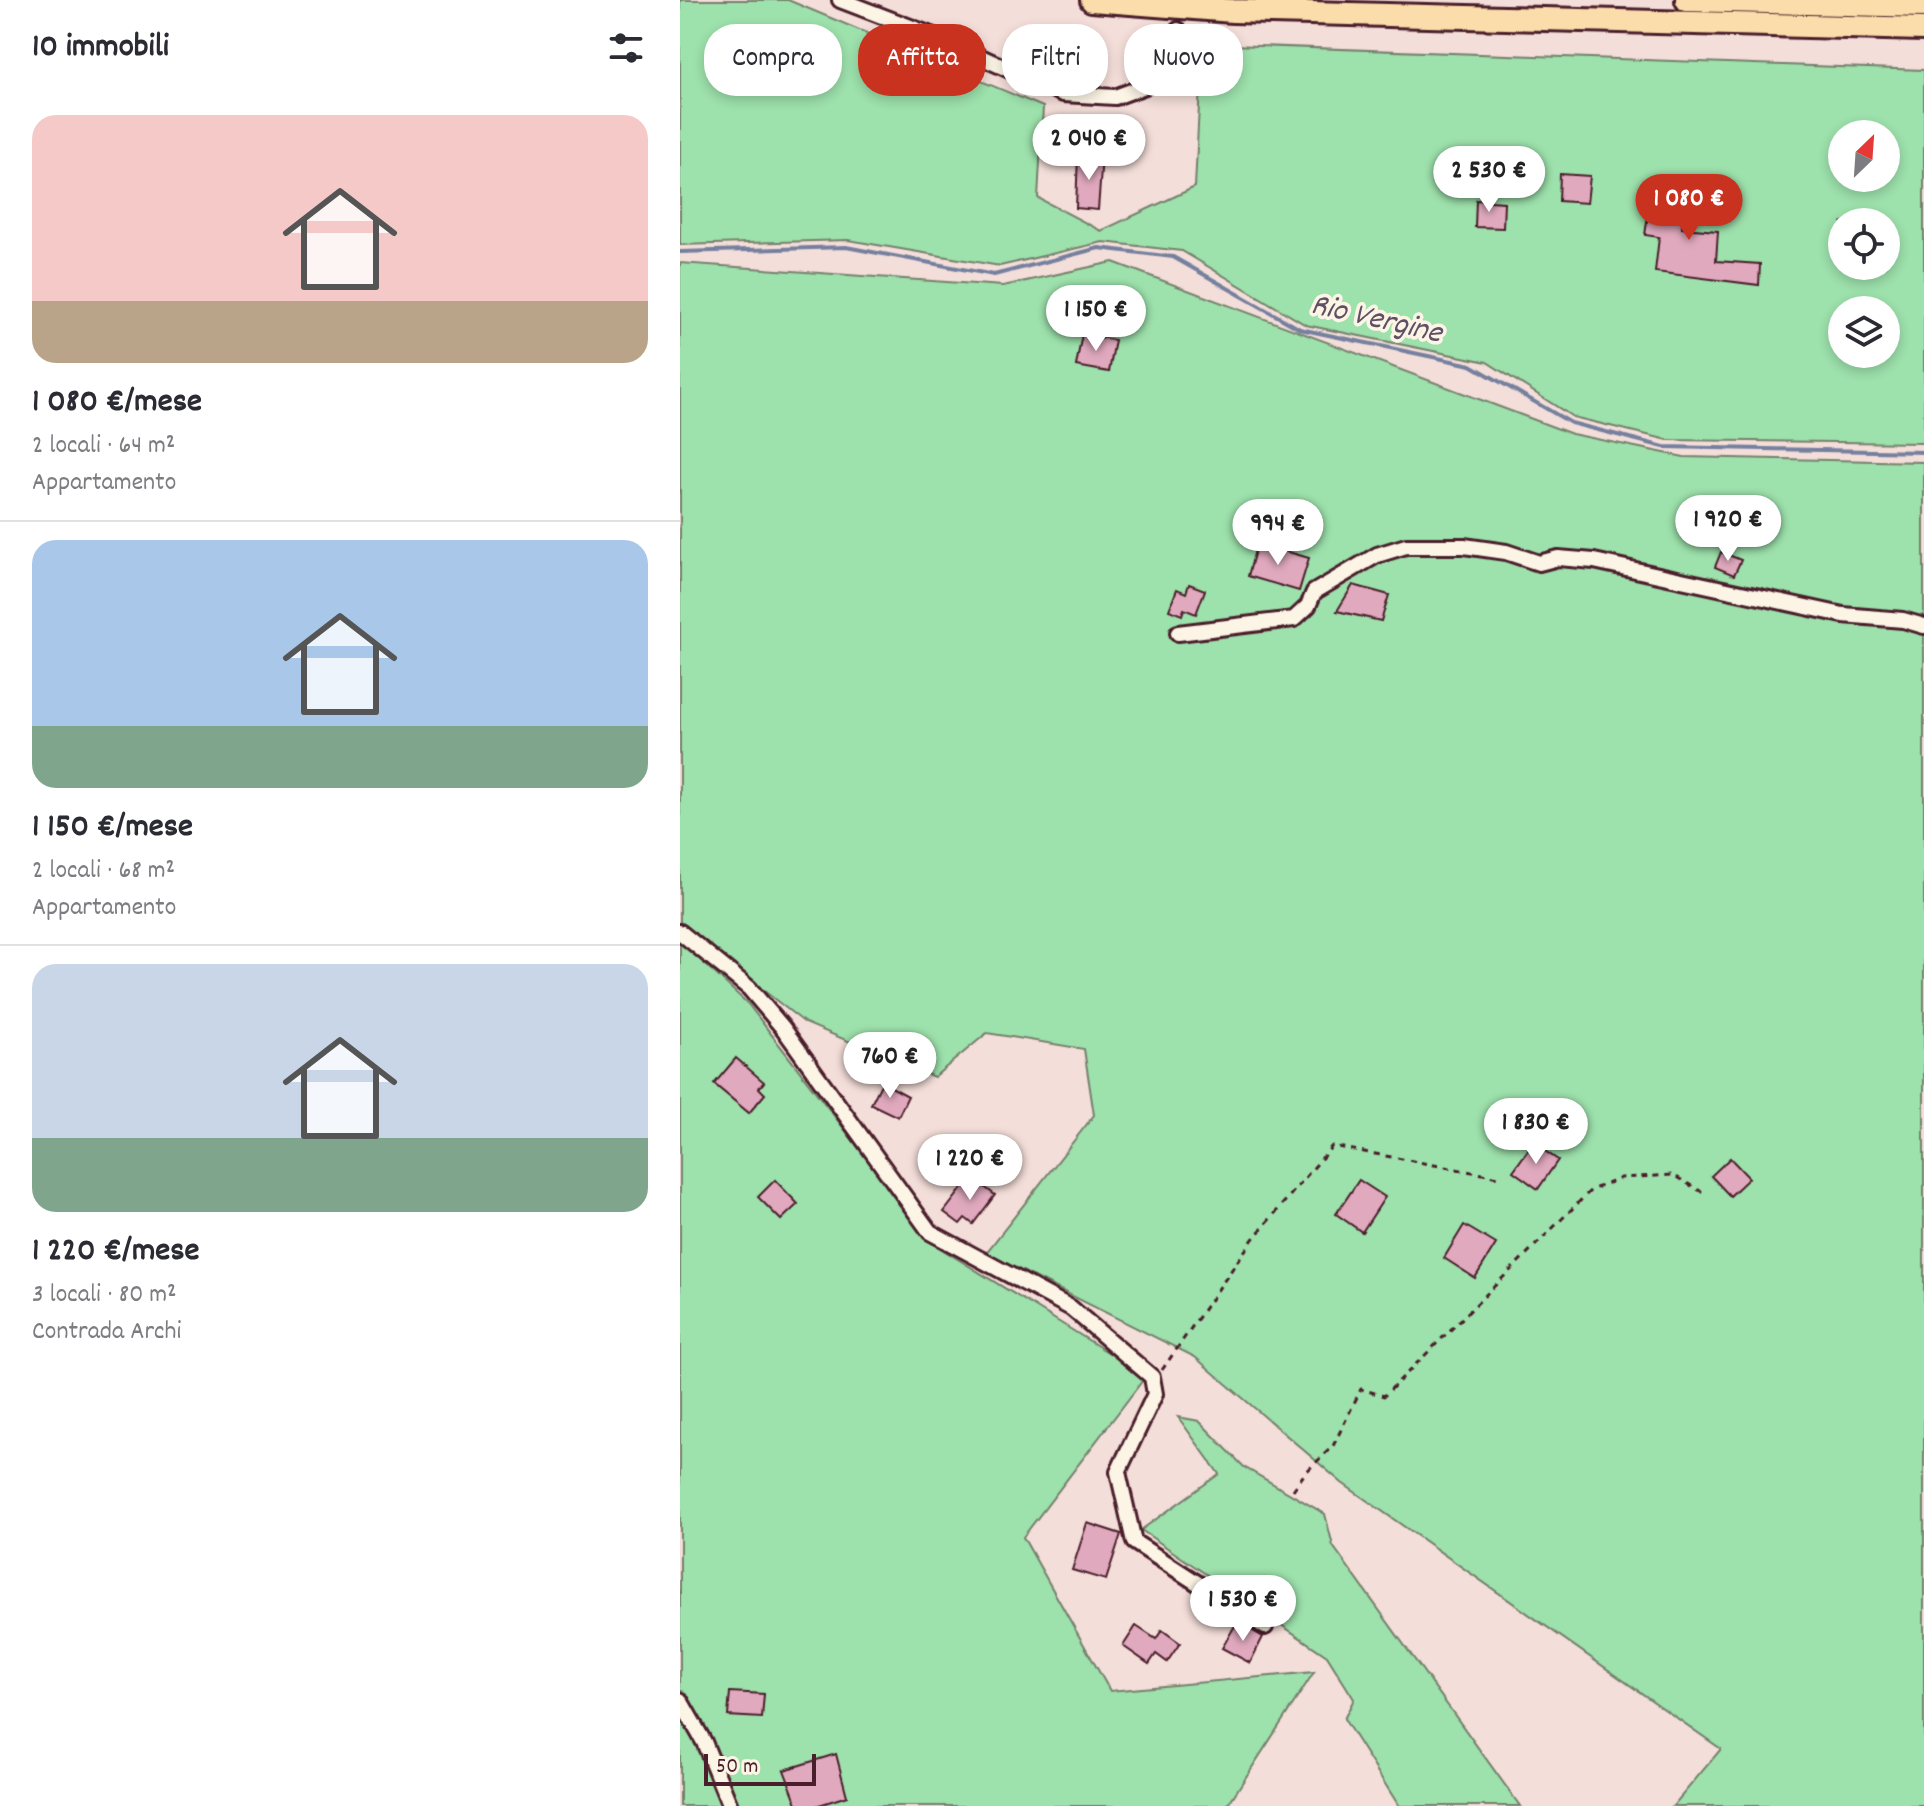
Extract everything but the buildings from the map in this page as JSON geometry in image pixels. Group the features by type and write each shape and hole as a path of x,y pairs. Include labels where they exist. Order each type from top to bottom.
{"highway":[{"path":"1092,0 1261,12 1924,29"},
{"path":"1687,0 1924,6"}],"street":[{"path":"840,0 934,36 1063,94 1115,97 1124,94"},
{"path":"1178,633 1294,619 1308,606 1314,592 1377,555 1406,546 1464,546 1506,552 1539,563 1558,558 1594,561 1843,615 1903,620 1924,626"},
{"path":"680,932 749,988 783,1028 930,1232 1071,1308 1152,1377 1155,1394 1118,1472 1134,1542 1265,1627"},
{"path":"680,1700 704,1742 730,1806"}],"path":[{"path":"1156,1380 1253,1239 1332,1146 1499,1177"},
{"path":"1293,1490 1305,1473 1333,1446 1361,1389 1384,1396 1591,1190 1621,1178 1673,1175 1702,1192"}],"green space":[{"path":"680,0 788,0 858,29 858,96 986,96 986,83 1002,90 1002,96 1017,96 1043,107 1038,198 1101,231 1195,187 1199,96 1243,96 1243,45 1924,70 1924,443 1668,440 1573,417 1487,362 1306,325 1182,251 1103,242 1000,266 848,240 680,245"},
{"path":"1113,262 1572,434 1684,457 1924,462 1924,1806 1673,1806 1721,1749 1342,1483 1195,1357 986,1253 1094,1115 1084,1049 987,1033 934,1077 805,1023 680,925 680,263 1003,286"},
{"path":"680,941 748,1004 932,1243 1146,1376 1023,1537 1110,1691 1314,1672 1227,1806 680,1806"},
{"path":"1178,1417 1199,1421 1244,1467 1325,1514 1333,1546 1520,1806 1399,1806 1344,1719 1354,1699 1327,1656 1141,1530 1219,1474"}],"waterway":[{"name":"Rio Vergine","path":"680,252 846,247 994,275 1099,248 1173,257 1300,329 1471,365 1571,423 1664,447 1924,452"}]}
